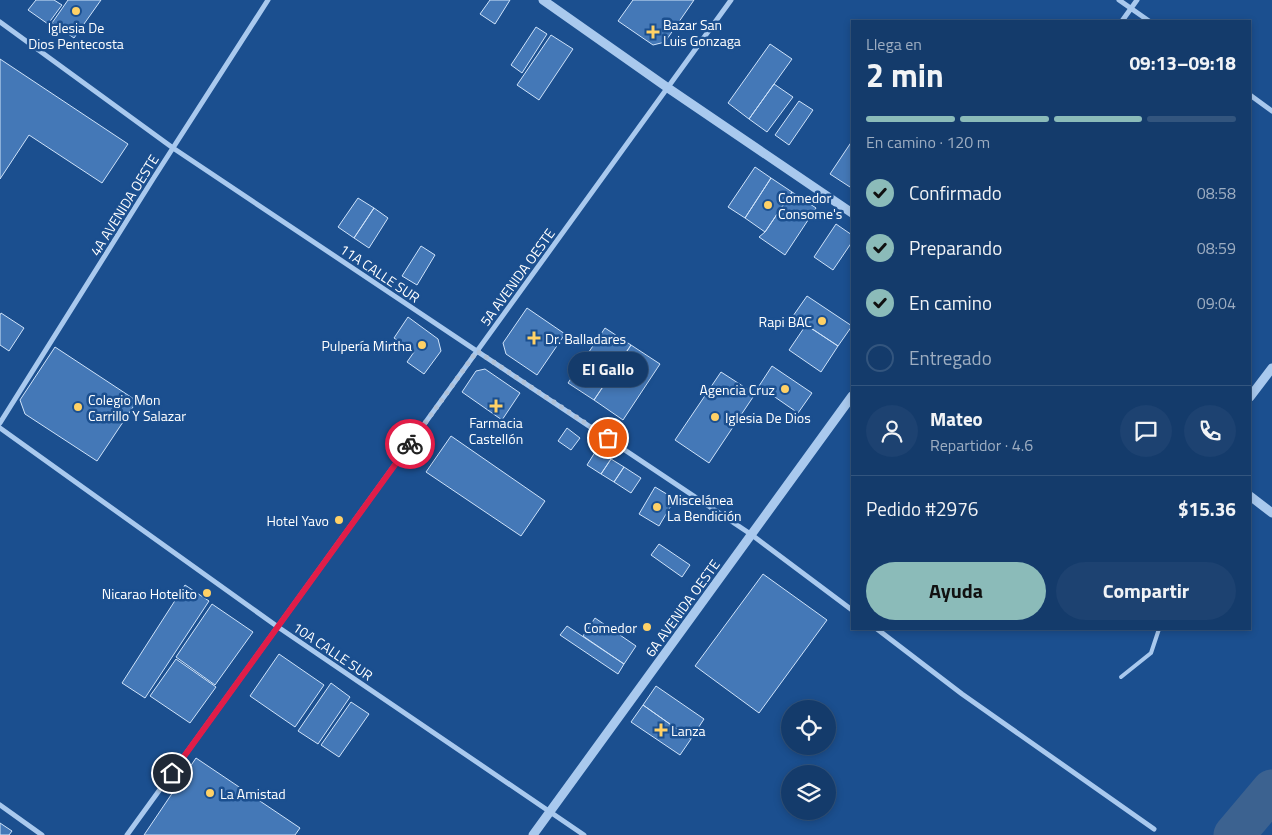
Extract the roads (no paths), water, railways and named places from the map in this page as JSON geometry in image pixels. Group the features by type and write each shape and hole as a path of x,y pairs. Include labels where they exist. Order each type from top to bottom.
{"street":[{"name":"4A AVENIDA OESTE","path":"0,423 268,0"},
{"path":"543,0 668,88 851,212"},
{"name":"5A AVENIDA OESTE","path":"127,835 731,0"},
{"path":"1119,0 1148,20"},
{"path":"1123,20 1137,0"},
{"name":"11A CALLE SUR","path":"0,22 173,148 752,534 851,609"},
{"path":"1251,96 1272,111"},
{"path":"1251,396 1272,368"},
{"name":"6A AVENIDA OESTE","path":"533,835 851,397"},
{"name":"10A CALLE SUR","path":"0,428 278,627 584,835"},
{"path":"1251,497 1272,512"},
{"path":"878,630 962,694 1154,829"},
{"path":"0,805 42,835"}],"lane":[{"path":"1120,677 1151,653 1159,630"}],"waterway":[{"path":"1234,835 1272,790"}],"place":[{"name":"Iglesia De Dios Pentecosta","path":"76,11"},
{"name":"Bazar San Luis Gonzaga","path":"653,32"},
{"name":"Comedor Consome's","path":"768,205"},
{"name":"Rapi BAC","path":"822,321"},
{"name":"Dr. Balladares","path":"534,338"},
{"name":"Pulpería Mirtha","path":"422,345"},
{"name":"Agencia Cruz","path":"785,389"},
{"name":"Farmacia Castellón","path":"496,406"},
{"name":"Colegio Mon Carrillo Y Salazar","path":"78,407"},
{"name":"Iglesia De Dios","path":"715,417"},
{"name":"El Gallo","path":"608,438"},
{"name":"Miscelánea La Bendición","path":"657,507"},
{"name":"Hotel Yavo","path":"339,520"},
{"name":"Nicarao Hotelito","path":"207,593"},
{"name":"Comedor","path":"647,627"},
{"name":"Lanza","path":"661,730"},
{"name":"La Amistad","path":"210,793"}]}
